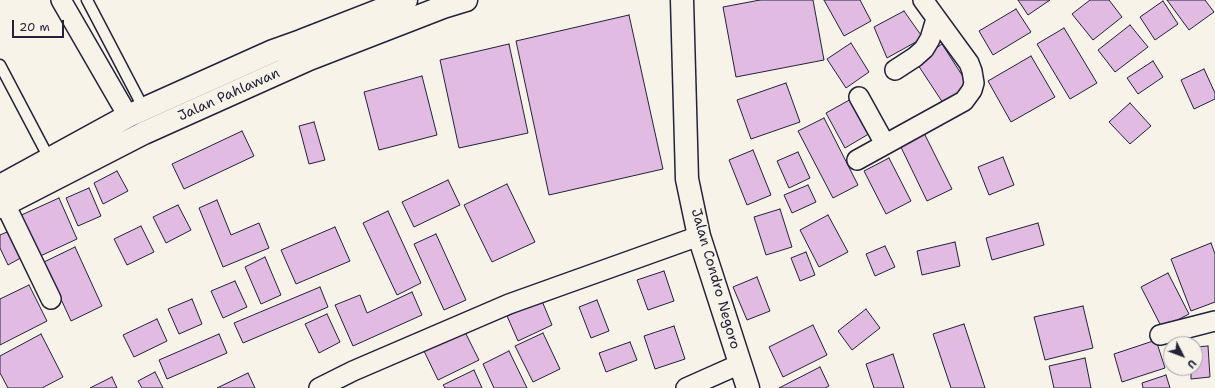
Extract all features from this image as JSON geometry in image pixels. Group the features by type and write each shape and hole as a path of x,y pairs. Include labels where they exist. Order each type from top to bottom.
{"main road":[{"name":"Jalan Pahlawan","path":"2,199 50,160 136,113 273,51 406,0"},
{"name":"Jalan Pahlawan","path":"2,199 281,71 380,31 466,0"},
{"name":"Jalan Condro Negoro","path":"682,0 687,179 699,236 748,388"},
{"path":"273,51 281,71"}],"street":[{"path":"61,0 136,113"},
{"path":"857,160 964,100 972,90 974,83 969,63 923,0"},
{"path":"895,70 924,49 930,39 936,19"},
{"path":"859,97 885,144"},
{"path":"2,199 52,299"},
{"path":"319,388 361,367 509,304 699,236"},
{"path":"1160,335 1215,321"},
{"path":"686,388 740,364"}],"lane":[{"path":"87,0 136,113"},
{"path":"1,67 50,160"}],"building":[{"path":"760,0 813,0 824,60 736,77 723,7"},
{"path":"824,0 860,0 871,21 844,36"},
{"path":"1018,0 1050,0 1028,15"},
{"path":"1090,0 1109,0 1122,17 1093,40 1072,14"},
{"path":"1167,0 1205,0 1214,12 1189,30"},
{"path":"1163,1 1178,24 1155,40 1140,17"},
{"path":"1016,9 1031,32 993,55 979,31"},
{"path":"904,11 923,38 887,58 874,27"},
{"path":"629,15 663,169 549,195 516,41"},
{"path":"1130,25 1148,47 1115,72 1098,50"},
{"path":"1064,28 1097,83 1070,99 1037,44"},
{"path":"851,43 869,72 846,88 827,59"},
{"path":"509,44 528,133 459,148 440,60"},
{"path":"942,44 969,86 943,103 916,62"},
{"path":"1031,56 1055,97 1011,122 988,81"},
{"path":"1153,61 1163,77 1138,94 1127,78"},
{"path":"1204,69 1215,93 1215,99 1194,109 1181,80"},
{"path":"422,76 437,135 379,150 364,92"},
{"path":"786,83 800,122 751,139 737,100"},
{"path":"853,98 872,132 845,148 826,113"},
{"path":"1130,103 1151,126 1130,144 1109,122"},
{"path":"824,118 858,185 833,198 798,131"},
{"path":"314,122 325,160 309,164 299,126"},
{"path":"922,129 952,189 927,201 898,141"},
{"path":"242,131 254,156 184,189 172,164"},
{"path":"753,150 771,195 747,205 729,160"},
{"path":"798,152 810,178 789,188 777,161"},
{"path":"1003,157 1014,185 989,195 978,167"},
{"path":"889,158 911,201 886,214 864,171"},
{"path":"117,171 128,191 103,204 94,183"},
{"path":"448,180 460,205 414,227 402,202"},
{"path":"507,184 535,242 492,262 464,205"},
{"path":"808,185 816,202 792,213 784,195"},
{"path":"89,188 101,216 78,226 66,198"},
{"path":"59,198 77,239 36,258 17,217"},
{"path":"217,200 231,235 259,223 269,248 223,267 199,208"},
{"path":"178,205 191,230 166,243 153,217"},
{"path":"780,209 792,247 766,255 754,217"},
{"path":"388,211 421,283 397,295 363,223"},
{"path":"828,215 848,252 819,267 800,230"},
{"path":"1038,223 1044,245 992,260 986,238"},
{"path":"141,226 154,252 127,265 114,239"},
{"path":"335,227 350,261 296,284 281,250"},
{"path":"14,229 26,255 8,265 0,248 0,235"},
{"path":"436,234 466,300 444,310 414,244"},
{"path":"955,242 960,266 922,275 917,251"},
{"path":"1211,243 1215,254 1215,302 1191,311 1171,259"},
{"path":"885,246 895,267 875,276 866,254"},
{"path":"75,247 102,306 71,321 44,262"},
{"path":"806,252 815,275 800,281 791,258"},
{"path":"265,257 281,295 261,304 245,267"},
{"path":"664,271 674,301 648,310 637,280"},
{"path":"1168,273 1189,314 1162,328 1141,287"},
{"path":"757,277 770,311 747,320 733,287"},
{"path":"235,281 247,307 223,318 211,291"},
{"path":"29,285 47,321 0,345 0,299"},
{"path":"320,287 328,307 243,343 234,323"},
{"path":"412,292 422,315 353,346 335,305 360,295 367,313"},
{"path":"192,299 202,324 179,334 168,309"},
{"path":"597,300 609,331 591,338 579,307"},
{"path":"542,301 552,325 518,341 507,316"},
{"path":"1083,306 1093,348 1045,360 1034,317"},
{"path":"866,309 880,328 852,350 838,331"},
{"path":"327,314 340,342 319,353 305,324"},
{"path":"157,319 167,341 134,357 123,335"},
{"path":"964,324 985,388 951,388 933,334"},
{"path":"813,325 827,355 783,377 769,347"},
{"path":"674,326 685,359 655,369 644,336"},
{"path":"465,332 479,360 438,380 424,351"},
{"path":"543,333 560,369 533,382 515,346"},
{"path":"41,334 63,377 42,388 8,388 0,373 0,356"},
{"path":"219,334 227,353 167,379 159,360"},
{"path":"1156,340 1163,362 1163,369 1122,382 1114,354"},
{"path":"630,342 637,360 606,372 599,353"},
{"path":"1203,346 1208,346 1210,377 1191,379 1191,376 1203,376"},
{"path":"509,351 527,388 494,388 483,364"},
{"path":"893,354 904,388 874,388 866,364"},
{"path":"1085,358 1091,388 1054,388 1049,366"},
{"path":"820,367 829,386 825,388 779,388"},
{"path":"474,370 482,388 445,388 443,385"},
{"path":"155,372 163,388 142,388 138,381"},
{"path":"248,373 255,388 217,388"},
{"path":"1166,376 1170,388 1143,388 1142,383"},
{"path":"112,377 117,388 90,388"}]}
